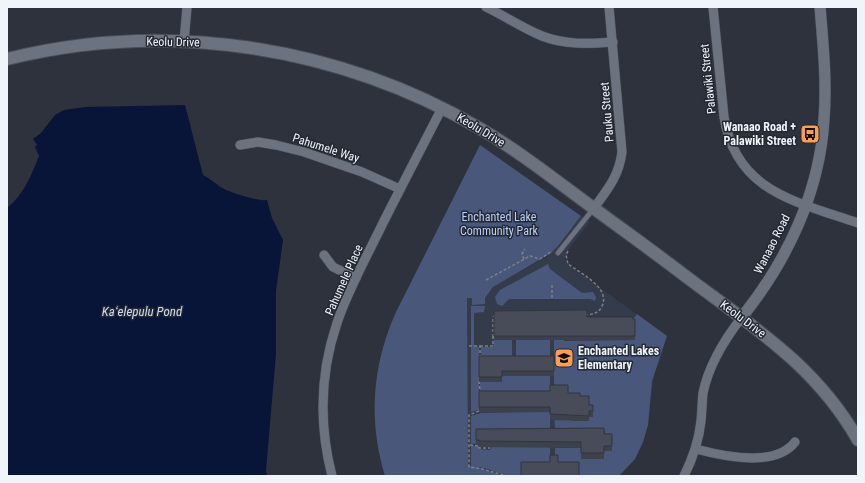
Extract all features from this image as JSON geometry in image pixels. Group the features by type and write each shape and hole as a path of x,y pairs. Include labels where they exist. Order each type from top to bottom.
{"main road":[{"name":"Keolu Drive","path":"7,60 41,52 91,45 141,41 240,46 307,59 349,70 378,80 442,108 480,129 540,168 742,318 793,358 837,406 858,440"}],"street":[{"path":"184,42 187,7"},
{"path":"486,7 533,32 547,37 577,44 613,42"},
{"name":"Pauku Street","path":"594,208 616,176 622,152 609,7"},
{"name":"Palawiki Street","path":"713,7 726,130 730,144 736,156 744,167 759,181 776,193 858,223"},
{"name":"Wanaao Road","path":"684,476 696,449 700,431 703,395 709,372 730,332 742,318 778,266 795,232 806,205 820,152 824,119 825,75 820,7"},
{"name":"Pahumele Place","path":"332,476 328,458 323,415 324,378 330,346 337,322 356,278 442,108"},
{"name":"Pahumele Way","path":"240,145 258,142 304,152 362,172 400,189"},
{"path":"324,255 333,267 356,278"},
{"path":"696,449 730,456 759,457 784,451 795,442"}],"lane":[{"path":"558,253 594,208"}],"path":[{"path":"572,246 566,255 568,264 599,288 604,296 603,304 598,312 594,314 581,314"},
{"path":"524,259 522,254 525,249"},
{"path":"486,280 530,256 540,259 553,250"},
{"path":"552,285 552,298"},
{"path":"469,346 493,346 494,315 501,315"},
{"path":"480,346 480,361"},
{"path":"480,375 480,396"},
{"path":"480,410 469,415 469,467 482,468 507,476"},
{"path":"470,445 480,446 479,448 490,448"}],"shaded area":[{"name":"Enchanted Lakes Elementary","path":"581,216 590,222 567,251 565,257 566,263 667,336 653,380 648,425 643,442 635,459 619,476 467,476 467,298 486,298 490,290 497,284 546,257 558,246"}],"green space":[{"name":"Enchanted Lake Community Park","path":"480,145 581,216 551,253 493,287 485,298 485,304 472,305 472,298 467,298 468,465 471,466 471,446 479,446 479,449 490,450 491,447 550,447 550,467 520,476 510,476 477,467 504,476 385,476 376,435 375,414 377,373 382,352 396,312"},
{"path":"548,264 550,269 582,293 593,292 596,297 595,301 590,299 509,299 502,306 497,304 495,297 500,290"},
{"path":"471,306 485,306 484,312 474,313 474,346 479,347 479,410 471,412"},
{"path":"637,314 667,336 652,381 648,425 643,442 635,459 619,476 579,476 558,467 555,460 555,448 581,448 581,459 604,459 604,451 612,451 612,439 605,438 605,431 555,431 554,402 572,421 589,421 554,398 554,320 564,341 635,340 631,321"},
{"path":"494,340 512,340 512,361 481,361 481,347 493,347"},
{"path":"516,340 550,340 550,361 516,361"},
{"path":"502,376 550,376 550,397 480,397 480,382 501,382"},
{"path":"550,412 550,434 471,444 471,416 481,413"}],"water":[{"name":"Kaʻelepulu Pond","path":"185,105 203,175 228,191 250,198 267,200 272,218 283,240 276,291 276,354 266,470 267,476 7,476 7,208 22,191 39,156 35,147 37,145 33,139 41,133 55,115 64,110 85,107"}],"building":[{"path":"587,310 587,317 633,317 633,319 635,319 635,336 494,336 494,311"},
{"path":"479,356 554,356 554,371 502,371 502,377 479,377"},
{"path":"550,385 568,385 568,393 580,393 580,396 589,396 589,405 593,405 593,411 589,411 589,416 550,414 550,407 479,407 479,391 550,391"},
{"path":"604,428 604,434 612,434 612,446 604,446 604,453 581,453 581,442 476,440 476,429"},
{"path":"550,455 558,455 558,462 579,462 579,476 521,476 521,462 550,462"}],"place":[{"name":"Wanaao Road + Palawiki Street","path":"810,134"},
{"name":"Enchanted Lakes Elementary","path":"564,358"}]}
